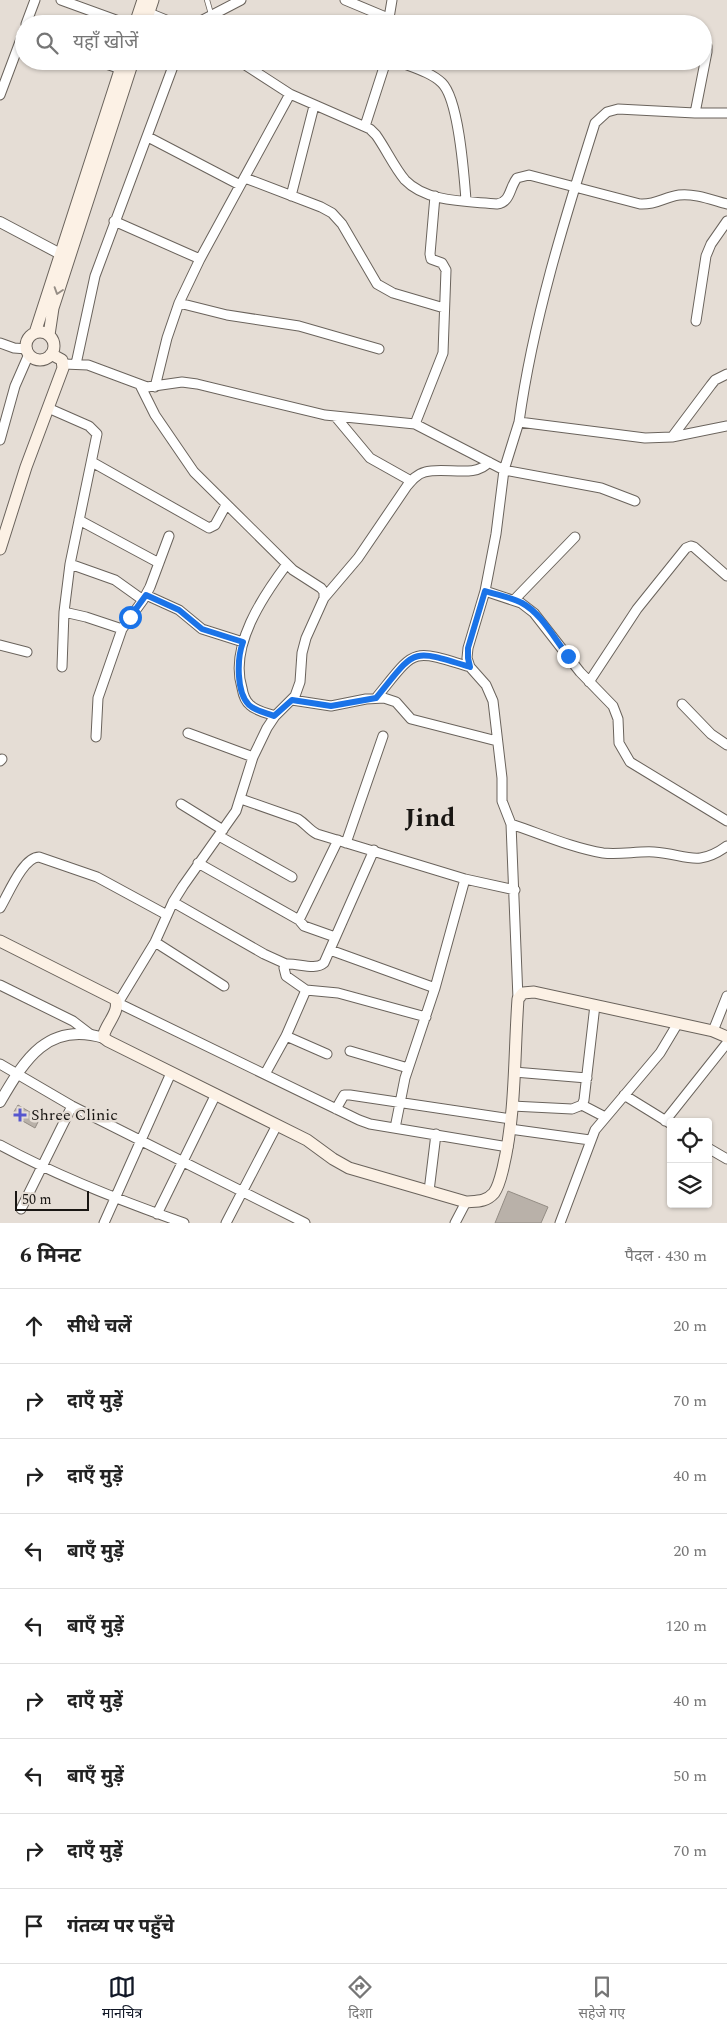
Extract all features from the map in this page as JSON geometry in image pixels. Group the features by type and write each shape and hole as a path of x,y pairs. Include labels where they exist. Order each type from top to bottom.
{"main road":[{"path":"138,15 143,0"},
{"path":"148,15 153,0"},
{"path":"49,335 52,308 64,256 120,70"},
{"path":"51,354 42,359 34,358 28,351 27,342 34,333 64,256 129,70"},
{"path":"34,333 44,332 49,335 53,342 51,354"},
{"path":"0,549 26,467 64,364 51,354"},
{"path":"0,941 5,946 102,991 115,999 118,1004 105,1030 104,1038 108,1041 307,1140 349,1168 466,1202 482,1201 489,1198 495,1191 508,1147 518,999 523,993 534,992 714,1030 727,1037"}],"street":[{"path":"29,15 35,0"},
{"path":"62,0 103,15"},
{"path":"211,14 241,0"},
{"path":"345,0 376,15"},
{"path":"389,15 392,0"},
{"path":"0,95 15,55"},
{"path":"76,364 95,276 172,70"},
{"path":"253,70 290,94 364,126 376,135 404,179 412,186 435,196 503,203 508,199 517,178 529,175 640,204 657,203 671,197 683,195 727,204"},
{"path":"364,126 383,70"},
{"path":"416,70 440,81 446,87 451,100 462,150 466,200"},
{"path":"696,113 704,70"},
{"path":"155,387 167,338 179,302 200,259 290,94"},
{"path":"291,196 314,106"},
{"path":"518,999 511,824 502,801 502,778 491,693 470,667 468,648 485,591 496,534 504,470 520,422 524,387 535,331 545,290 595,123 607,112 626,109 727,113"},
{"path":"148,137 242,182 291,196 332,213 342,224 371,276 384,289 444,308"},
{"path":"415,424 443,353 445,266 431,259 430,254 435,196"},
{"path":"114,221 200,259"},
{"path":"696,321 706,256 711,244 727,221"},
{"path":"0,222 64,256"},
{"path":"179,302 227,315 299,326 379,349"},
{"path":"0,343 28,351 3,419 0,440"},
{"path":"64,364 76,364 101,369 140,385 155,387 175,383 197,384 335,416 415,424 504,470 601,488 635,501"},
{"path":"672,437 715,380 727,374"},
{"path":"140,385 152,410 188,465 287,564 320,588 324,592 324,598"},
{"path":"48,408 89,426 97,434 70,564 64,612 62,667"},
{"path":"335,416 370,458 411,481"},
{"path":"520,422 626,437 672,437 727,426"},
{"path":"92,462 209,528 215,525 226,505"},
{"path":"489,462 480,470 424,472 411,481 358,558 324,598 306,638 302,653 300,682 292,700 274,716 253,757 241,800 221,833 198,863 173,902 155,942 118,1004 370,1124 508,1147"},
{"path":"79,520 159,563"},
{"path":"96,737 98,698 122,629 144,598 169,536"},
{"path":"514,600 575,537"},
{"path":"589,682 637,609 686,548 691,546 694,548 727,576"},
{"path":"70,564 115,580 144,598 179,610 202,629 243,642"},
{"path":"274,716 254,708 245,699 239,676 239,662 243,642 264,596 287,564"},
{"path":"485,591 514,600 534,613 589,682 613,706 617,712 619,743 630,762 727,821"},
{"path":"64,612 86,616 122,629"},
{"path":"0,645 27,652"},
{"path":"376,698 404,663 419,654 431,655 470,667"},
{"path":"292,700 331,706 384,698 396,702 411,719 497,741"},
{"path":"682,704 711,734 727,745"},
{"path":"188,733 253,757"},
{"path":"299,920 342,842 383,736"},
{"path":"241,800 298,819 311,831 342,842 374,850 465,880 515,890"},
{"path":"181,804 221,833 292,877"},
{"path":"511,824 580,848 604,853 655,852 697,859 715,855 727,846"},
{"path":"173,902 264,954 286,964 321,966 330,950 374,850"},
{"path":"0,908 26,863 34,857 97,877 167,915"},
{"path":"198,863 299,920 304,926 335,937"},
{"path":"396,1128 408,1068 435,988 465,880"},
{"path":"155,942 224,986"},
{"path":"330,950 435,988"},
{"path":"286,964 283,972 286,976 306,990 338,993 426,1017"},
{"path":"0,985 73,1020 90,1034"},
{"path":"265,1074 286,1036 306,990"},
{"path":"714,1030 727,996"},
{"path":"582,1105 595,1005"},
{"path":"560,1223 590,1140 605,1117 660,1053 678,1023"},
{"path":"0,1102 17,1073 37,1048 49,1041 73,1034 90,1034 104,1038"},
{"path":"286,1036 327,1054"},
{"path":"672,1118 727,1043"},
{"path":"350,1051 408,1068"},
{"path":"0,1064 72,1106 305,1223"},
{"path":"514,1072 586,1078"},
{"path":"104,1223 171,1073"},
{"path":"157,1214 216,1094"},
{"path":"336,1109 344,1095 400,1103 590,1140"},
{"path":"624,1096 667,1122"},
{"path":"512,1106 572,1109 582,1105 605,1117"},
{"path":"21,1209 72,1106"},
{"path":"226,1223 277,1125"},
{"path":"429,1191 436,1134"},
{"path":"0,1145 41,1168 184,1223"},
{"path":"712,1150 727,1159"},
{"path":"455,1223 466,1202"}],"lane":[{"path":"207,0 211,14"}],"building":[{"path":"18,1105 40,1118 35,1128 12,1115"},
{"path":"508,1191 548,1207 541,1223 495,1223"}],"place":[{"name":"Shree Clinic","path":"20,1115"}],"district":[{"name":"Jind","path":"430,818"}],"route":[{"path":"130,617 146,595 179,610 202,629 243,642 239,662 239,676 245,699 254,708 274,716 292,700 331,706 376,698 404,663 419,654 431,655 470,667 468,648 485,591 527,606 568,656"}]}
